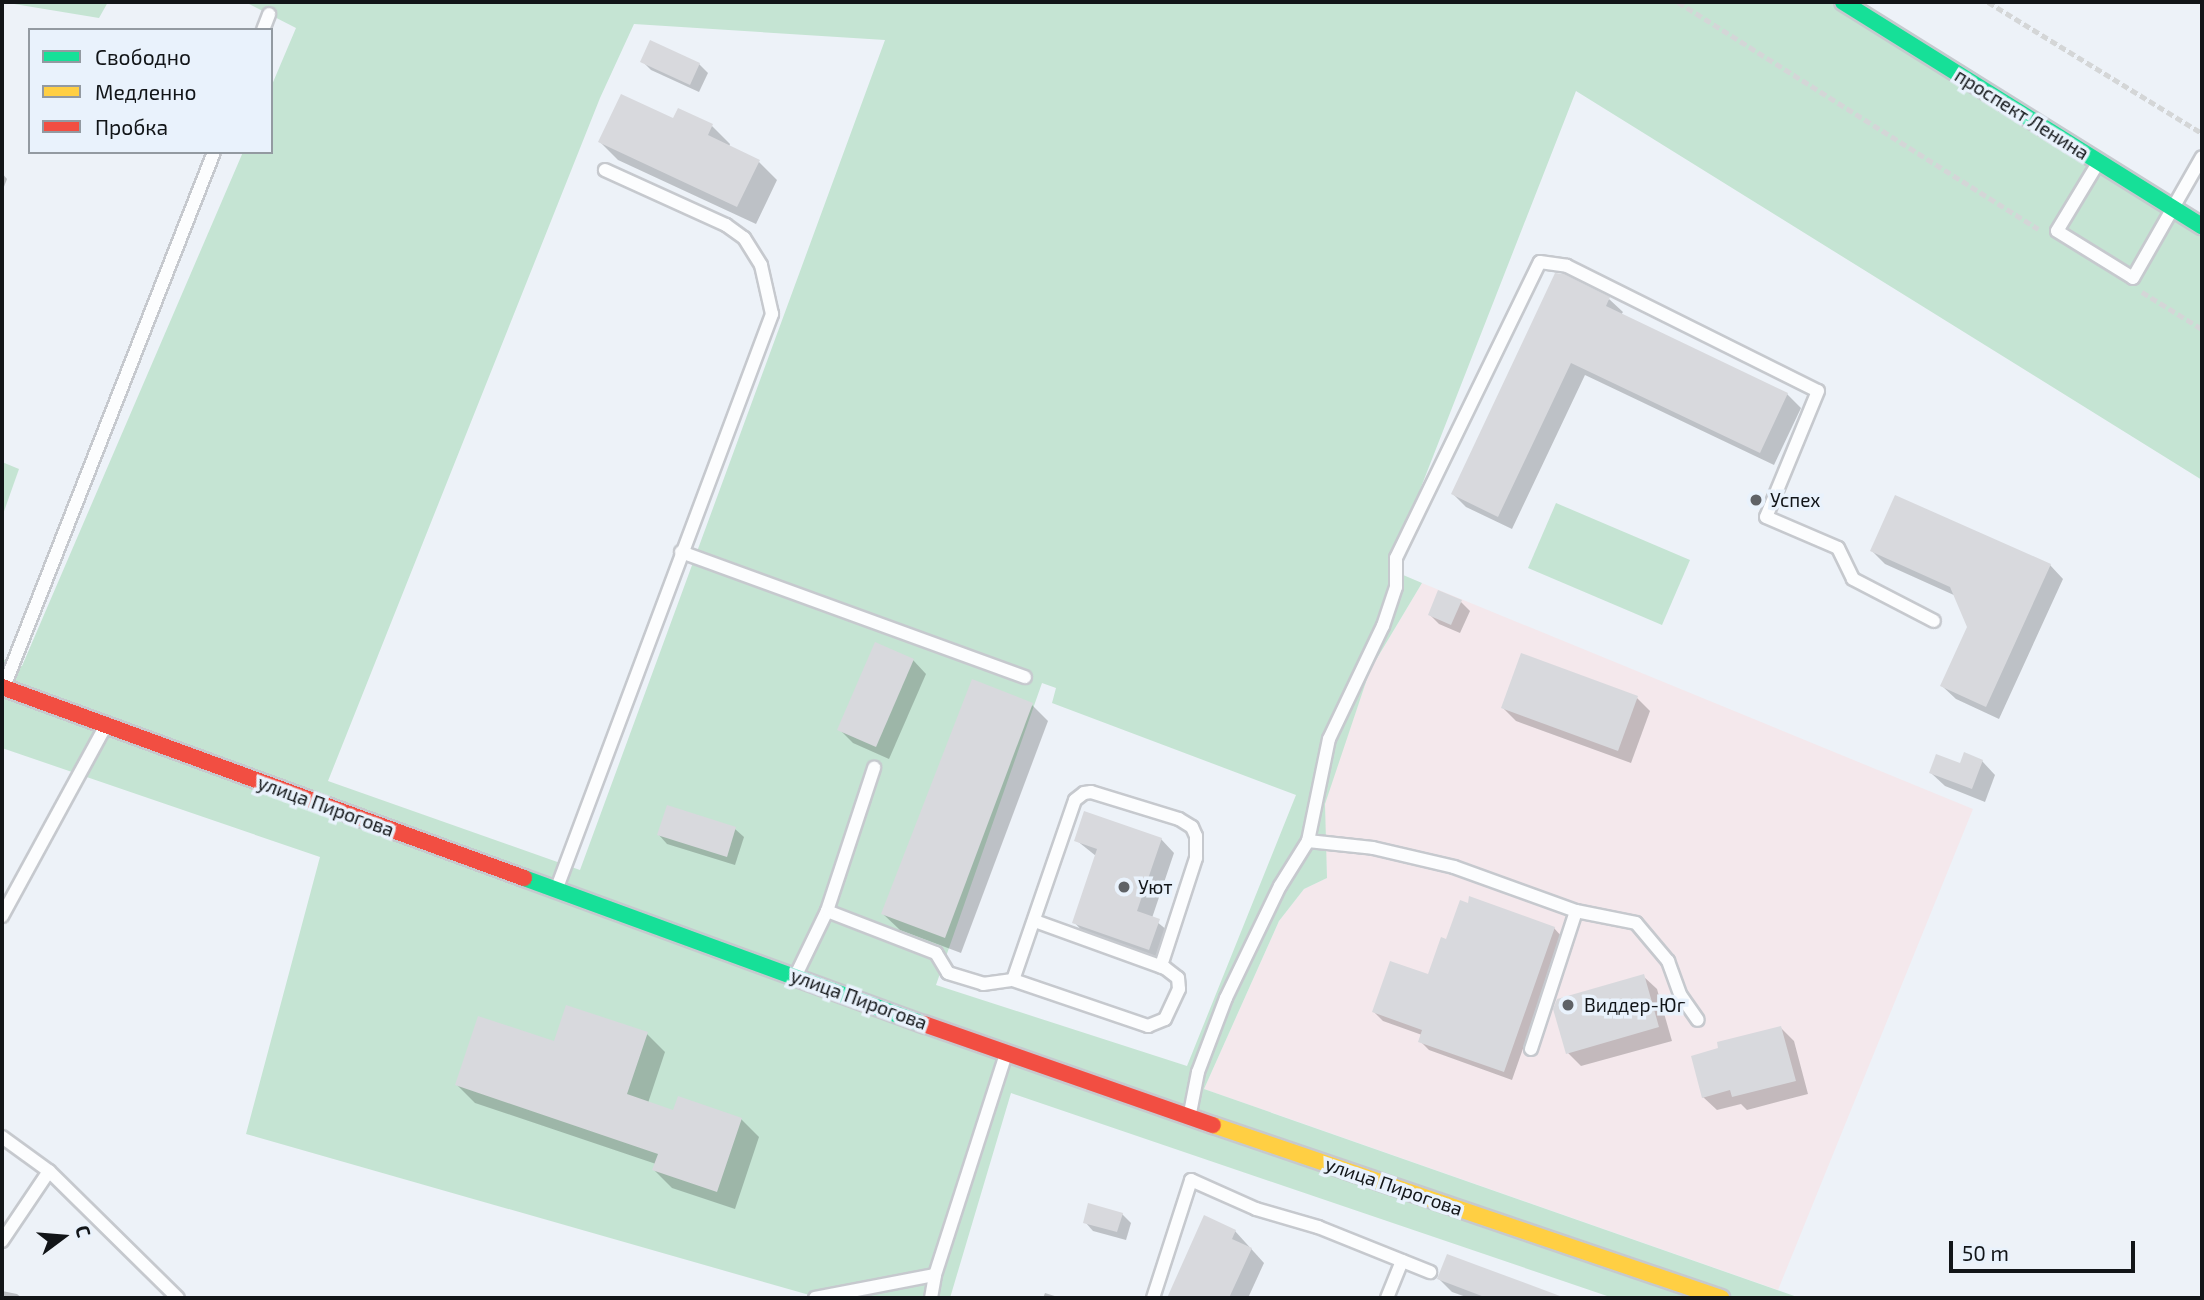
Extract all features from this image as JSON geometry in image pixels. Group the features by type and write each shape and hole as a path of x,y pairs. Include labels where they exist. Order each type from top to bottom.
{"street":[{"name":"проспект Ленина","path":"1843,2 2202,226"},
{"name":"улица Пирогова","path":"3,687 1006,1054 1721,1298"}],"lane":[{"path":"264,28 269,14"},
{"path":"3,687 214,154"},
{"path":"2098,162 2057,232 2133,278 2202,157"},
{"path":"557,889 772,314 761,265 744,239 726,225 605,170"},
{"path":"1189,1117 1198,1072 1226,998 1280,886 1308,841 1328,739 1383,626 1396,587 1396,558 1540,262 1567,266 1818,391 1766,517 1838,548 1853,579 1934,621"},
{"path":"681,552 1025,677"},
{"path":"2,916 106,726"},
{"path":"796,976 827,911 874,768"},
{"path":"1013,980 1075,800 1084,793 1102,793 1179,819 1192,827 1196,836 1196,858 1161,966"},
{"path":"1308,841 1373,848 1454,867 1576,911 1636,923 1668,961 1681,996 1698,1020"},
{"path":"827,911 936,953 948,973 983,984 1013,980 1148,1026 1165,1019 1179,989 1178,978 1161,966 1035,921"},
{"path":"1531,1049 1576,911"},
{"path":"931,1298 935,1275 1006,1054"},
{"path":"2,1137 49,1171 178,1298"},
{"path":"2,1241 49,1171"},
{"path":"1153,1298 1191,1180 1255,1209 1318,1227 1430,1272"},
{"path":"1387,1298 1402,1261"},
{"path":"815,1298 935,1275"}],"path":[{"path":"1678,2 2043,232"},
{"path":"1988,2 2202,133"},
{"path":"2134,287 2202,329"}],"shaded area":[{"name":"Виддер-Юг","path":"1422,583 1973,809 1778,1290 1204,1089 1279,921 1304,889 1327,878 1324,804 1370,670"}],"green space":[{"path":"2,2 108,2 99,18"},
{"path":"245,2 1843,2 2202,226 2202,480 1576,91 1389,569 1422,583 1370,670 1325,804 1327,878 1304,889 1279,921 1204,1089 1800,1298 1613,1298 1011,1093 950,1298 820,1298 246,1134 320,857 2,748 2,659 22,666 242,154 273,154 273,82 296,28","holes":["634,24 885,40 580,870 328,781 600,98","1042,683 1056,688 1052,703 1296,795 1187,1066 936,985"]},
{"path":"2,462 19,469 2,517"},
{"path":"1556,503 1690,560 1662,625 1528,568"}],"building":[{"path":"650,40 700,63 690,85 640,62"},
{"path":"621,94 673,118 678,108 713,124 708,135 760,160 737,207 598,142"},
{"path":"1555,273 1564,274 1610,297 1606,306 1788,393 1760,453 1571,363 1498,517 1451,494"},
{"path":"1895,495 2051,564 1986,707 1940,686 1967,627 1950,587 1870,551"},
{"path":"1438,590 1462,600 1451,625 1428,615"},
{"path":"875,642 914,659 876,747 837,730"},
{"path":"1521,653 1638,696 1618,751 1501,708"},
{"path":"972,679 1033,703 945,938 881,914"},
{"path":"1964,752 1983,760 1972,789 1929,773 1936,754 1960,763"},
{"path":"667,805 736,827 727,857 657,835"},
{"path":"1084,811 1162,838 1137,911 1160,919 1149,950 1072,923 1097,849 1074,841"},
{"path":"1469,896 1555,927 1504,1072 1418,1042 1422,1030 1372,1012 1390,961 1428,974 1441,937 1446,939 1460,900 1468,903"},
{"path":"1644,974 1659,1027 1566,1054 1553,1009 1557,999"},
{"path":"566,1005 648,1032 627,1094 673,1110 678,1096 742,1118 717,1192 652,1170 658,1154 455,1085 478,1016 554,1041"},
{"path":"1781,1026 1796,1081 1732,1097 1730,1090 1702,1098 1691,1056 1718,1048 1717,1042"},
{"path":"1088,1203 1123,1213 1117,1232 1083,1223"},
{"path":"1204,1215 1236,1230 1232,1239 1252,1248 1229,1298 1167,1298"},
{"path":"1447,1254 1560,1298 1487,1298 1437,1279"}],"traffic: fast":[{"path":"1843,2 2202,226"},
{"path":"524,878 924,1024"}],"traffic: slow":[{"path":"1213,1125 1721,1298"}],"traffic: jam":[{"path":"2,687 524,878"},
{"path":"924,1024 1213,1125"}],"place":[{"name":"Успех","path":"1756,500"},
{"name":"Уют","path":"1124,887"},
{"name":"Виддер-Юг","path":"1568,1005"}]}
